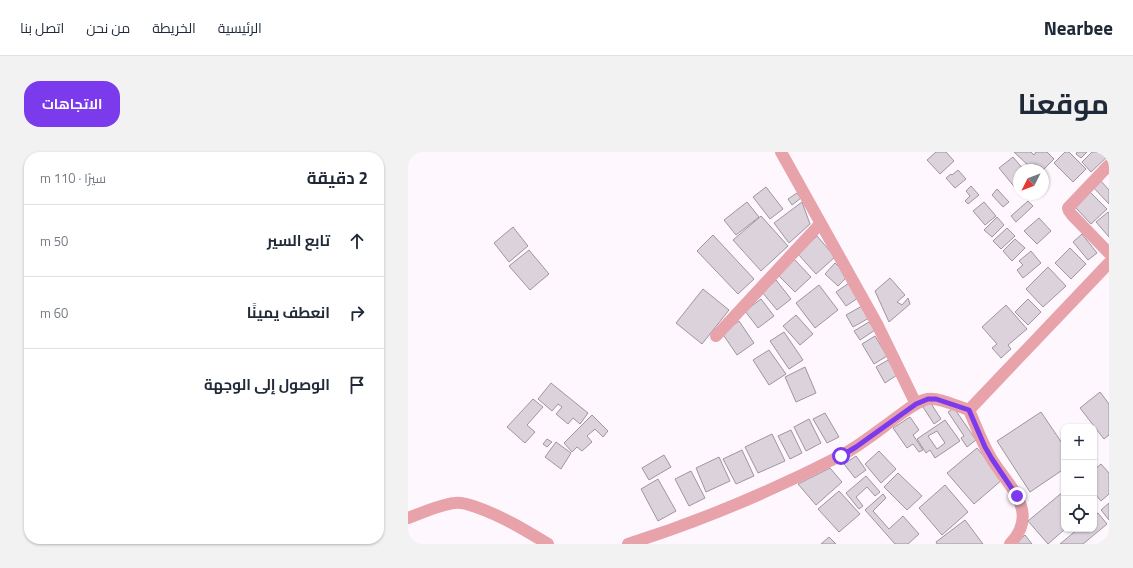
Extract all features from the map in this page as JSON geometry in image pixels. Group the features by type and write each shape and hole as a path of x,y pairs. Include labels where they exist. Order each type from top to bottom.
{"street":[{"path":"781,152 877,324 916,404"},
{"path":"1109,165 1068,208 1072,215 1109,253"},
{"path":"716,336 820,224"},
{"path":"969,410 1109,263"},
{"path":"628,544 729,507 841,456 916,404 928,399 936,399 969,410 985,447 1017,496 1023,511 1023,522 1020,531 1010,544"},
{"path":"408,518 448,504 466,504 491,512 512,522 548,544"}],"building":[{"path":"936,152 946,152 954,161 940,174 927,160"},
{"path":"1014,152 1031,152 1034,155 1036,152 1047,152 1054,159 1049,164 1027,164"},
{"path":"1065,152 1069,152 1086,169 1073,182 1054,163"},
{"path":"1077,152 1087,152 1081,158 1076,154"},
{"path":"1092,152 1109,152 1109,155 1091,172 1082,162"},
{"path":"1013,157 1019,164 1013,164 1013,185 999,168"},
{"path":"958,170 966,179 955,188 946,178"},
{"path":"1100,180 1109,190 1109,204 1093,187"},
{"path":"971,186 979,195 968,204 965,201 970,196 966,191"},
{"path":"766,187 783,209 770,219 753,197"},
{"path":"997,189 1009,202 1003,207 992,195"},
{"path":"1090,192 1107,209 1091,224 1074,206"},
{"path":"797,193 801,198 792,205 788,199"},
{"path":"1028,201 1033,206 1016,222 1011,216"},
{"path":"747,202 759,217 736,235 724,220"},
{"path":"802,202 810,224 789,243 774,223"},
{"path":"984,202 996,216 985,225 973,211"},
{"path":"1108,212 1109,213 1109,237 1096,222"},
{"path":"761,216 788,246 761,271 733,240"},
{"path":"997,217 1004,225 992,237 984,230"},
{"path":"1039,218 1051,231 1037,244 1024,231"},
{"path":"513,227 528,246 509,262 494,243"},
{"path":"1007,228 1015,236 1001,249 993,241"},
{"path":"1082,234 1097,253 1088,260 1073,242"},
{"path":"713,235 754,279 738,294 697,251"},
{"path":"817,236 835,257 816,274 798,254"},
{"path":"1015,239 1025,248 1012,261 1003,251"},
{"path":"1070,248 1086,264 1071,279 1055,263"},
{"path":"529,250 549,274 530,290 509,266"},
{"path":"1031,251 1041,263 1023,278 1017,270 1023,265 1019,261"},
{"path":"794,259 811,277 795,292 777,274"},
{"path":"835,263 848,276 838,286 825,274"},
{"path":"1048,267 1066,286 1043,307 1026,289"},
{"path":"890,278 905,295 897,302 902,305 908,298 910,304 889,322 875,291"},
{"path":"776,280 791,299 777,310 762,292"},
{"path":"849,283 858,298 846,306 836,292"},
{"path":"819,285 838,310 815,328 796,303"},
{"path":"703,289 729,310 702,344 676,323"},
{"path":"761,299 774,316 758,328 745,311"},
{"path":"1028,299 1041,312 1028,325 1015,312"},
{"path":"1006,305 1027,329 1008,345 1011,349 1001,358 992,348 997,344 982,327"},
{"path":"862,306 869,318 853,327 846,315"},
{"path":"796,315 813,334 800,345 783,326"},
{"path":"739,321 754,343 737,355 722,333"},
{"path":"869,322 875,330 860,340 854,331"},
{"path":"784,332 803,360 789,369 770,341"},
{"path":"875,336 887,356 874,364 862,344"},
{"path":"769,350 786,374 769,385 753,360"},
{"path":"888,360 897,375 885,383 876,367"},
{"path":"805,367 816,393 796,402 785,377"},
{"path":"551,383 588,413 580,424 573,418 568,424 556,414 562,407 558,404 552,411 538,399"},
{"path":"1100,392 1109,404 1109,435 1104,439 1097,430 1097,424 1092,424 1080,408"},
{"path":"533,399 543,407 527,425 535,432 525,443 507,427"},
{"path":"930,402 941,419 934,424 923,407"},
{"path":"954,408 976,440 967,447 961,438 964,436 948,412"},
{"path":"1041,412 1061,442 1061,471 1030,492 997,441"},
{"path":"825,413 839,437 827,443 813,419"},
{"path":"592,415 608,431 603,437 595,429 587,436 592,442 582,451 577,447 572,452 564,443"},
{"path":"910,417 919,430 913,435 923,450 919,452 913,444 907,448 893,428"},
{"path":"809,419 821,443 806,451 794,427"},
{"path":"945,420 960,441 935,458 930,450 926,453 917,439","holes":["937,431 945,443 937,449 928,436"]},
{"path":"791,430 802,453 790,459 778,436"},
{"path":"772,434 785,461 758,473 745,447"},
{"path":"547,439 552,442 547,447 543,444"},
{"path":"556,442 571,453 561,469 545,457"},
{"path":"977,448 1003,479 974,504 947,473"},
{"path":"742,450 754,476 736,484 723,459"},
{"path":"879,451 896,469 881,483 865,464"},
{"path":"664,455 671,467 649,480 642,468"},
{"path":"856,456 866,470 855,478 844,464"},
{"path":"719,457 730,481 706,492 696,468"},
{"path":"1101,464 1109,473 1109,494 1101,501 1097,496 1097,467"},
{"path":"830,468 842,482 816,505 798,484"},
{"path":"691,471 705,498 689,506 675,479"},
{"path":"898,473 922,496 907,510 884,487"},
{"path":"866,476 880,492 875,496 867,487 856,497 863,506 859,509 846,493"},
{"path":"658,479 676,511 658,521 641,489"},
{"path":"945,485 968,512 942,535 919,508"},
{"path":"839,491 860,514 839,532 818,509"},
{"path":"883,494 886,498 873,511 889,529 903,516 919,534 908,544 895,544 865,510"},
{"path":"1061,494 1062,532 1048,544 1028,521"},
{"path":"1109,503 1109,520 1101,510"},
{"path":"1098,513 1107,524 1083,544 1060,544 1074,532 1097,532"},
{"path":"965,520 983,544 937,544 936,542"},
{"path":"1025,535 1032,544 1015,544"},
{"path":"829,537 836,544 821,544"}],"route":[{"path":"841,456 916,404 928,399 936,399 969,410 985,447 1017,496"}]}
